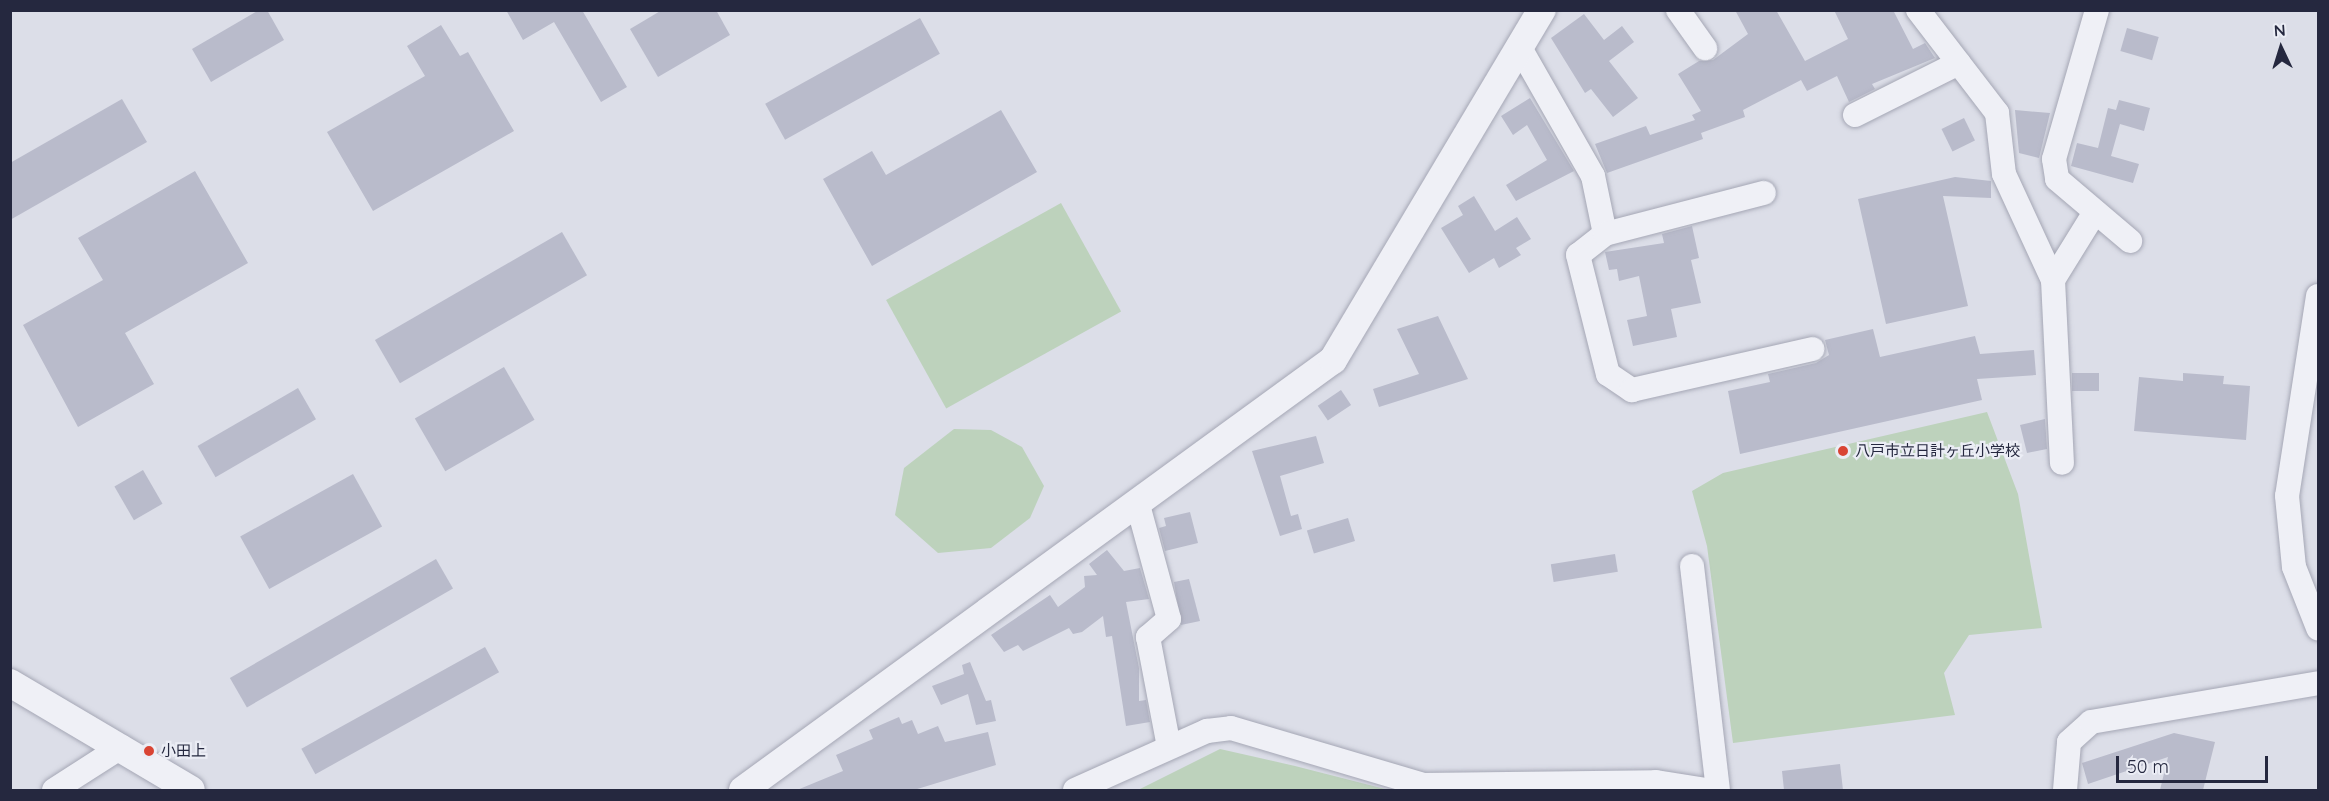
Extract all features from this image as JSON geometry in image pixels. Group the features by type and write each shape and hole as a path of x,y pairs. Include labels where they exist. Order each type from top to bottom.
{"street":[{"path":"743,790 1138,505 1334,360 1542,10"},
{"path":"1678,10 1705,48"},
{"path":"1918,10 1997,113 2004,174 2054,279 2062,463"},
{"path":"2097,10 2054,159 2057,179 2130,241"},
{"path":"1520,48 1579,144 1605,234"},
{"path":"1855,115 1959,63"},
{"path":"1764,193 1605,234 1578,255 1608,374 1632,390 1812,349"},
{"path":"2054,279 2095,212"},
{"path":"2319,296 2287,496 2294,567 2319,628"},
{"path":"1138,505 1169,619 1148,637 1169,747"},
{"path":"1692,566 1718,790"},
{"path":"10,683 190,790"},
{"path":"2065,790 2068,742 2091,722 2319,683"},
{"path":"1075,790 1207,731 1231,728 1423,785 1656,782 1706,790"},
{"path":"54,790 121,747"}],"green space":[{"path":"1061,203 1121,311 946,408 886,300"},
{"path":"1987,412 2018,494 2042,628 1969,635 1944,673 1955,715 1733,743 1707,546 1692,491 1723,473"},
{"path":"954,429 991,430 1022,447 1044,486 1030,518 991,548 938,553 895,515 904,468"},
{"path":"1220,749 1295,766 1389,790 1138,790"}],"building":[{"path":"259,10 267,10 284,40 211,82 192,49"},
{"path":"506,10 582,10 627,87 601,102 554,22 523,40"},
{"path":"662,10 716,10 730,35 658,77 630,29"},
{"path":"1735,10 1776,10 1805,61 1848,39 1834,10 1893,10 1913,49 1925,43 1935,58 1872,84 1875,89 1849,102 1837,76 1807,91 1801,80 1743,110 1745,117 1701,133 1703,139 1607,173 1595,144 1646,126 1650,135 1695,120 1692,115 1701,111 1678,74 1699,61 1713,60 1748,34"},
{"path":"1584,14 1604,40 1622,26 1634,42 1609,61 1638,98 1613,117 1591,89 1585,93 1551,38"},
{"path":"920,18 940,54 785,140 765,104"},
{"path":"441,25 460,56 468,52 514,131 373,211 327,132 425,76 407,46"},
{"path":"2127,28 2159,37 2152,60 2120,51"},
{"path":"1530,98 1574,171 1516,201 1506,185 1547,160 1527,125 1513,135 1501,116"},
{"path":"122,99 147,142 10,220 10,163"},
{"path":"2119,100 2150,108 2144,131 2120,124 2111,156 2139,164 2133,183 2071,166 2077,143 2098,148 2108,108 2116,110"},
{"path":"1001,110 1037,172 872,266 823,179 872,151 886,175"},
{"path":"2015,110 2050,113 2039,158 2019,153"},
{"path":"1964,118 1975,140 1952,151 1942,129"},
{"path":"195,171 248,263 125,333 154,384 78,427 23,325 103,280 78,238"},
{"path":"1955,177 1991,181 1991,198 1943,196 1968,306 1886,324 1858,199"},
{"path":"1474,196 1495,231 1517,217 1531,239 1516,248 1521,255 1499,268 1494,258 1469,273 1441,228 1463,215 1458,206"},
{"path":"1692,226 1699,258 1691,260 1701,303 1671,309 1677,337 1633,346 1627,320 1647,316 1639,276 1619,281 1617,269 1609,270 1605,252 1664,243 1662,234"},
{"path":"562,232 587,275 400,383 375,340"},
{"path":"1438,316 1468,379 1379,407 1373,389 1419,374 1397,329"},
{"path":"1873,329 1880,357 1975,336 1980,354 2034,350 2036,375 1977,379 1982,400 1740,454 1728,391 1770,382 1768,374 1816,363 1829,355 1825,340"},
{"path":"504,367 534,420 445,471 415,418"},
{"path":"2072,373 2099,373 2099,391 2072,391"},
{"path":"2183,373 2224,376 2223,384 2250,386 2246,440 2134,431 2139,377 2183,381"},
{"path":"298,388 316,419 216,477 198,446"},
{"path":"1341,390 1351,405 1328,421 1318,406"},
{"path":"2045,419 2047,449 2027,453 2020,425"},
{"path":"1316,436 1324,463 1280,476 1291,516 1298,514 1302,529 1280,536 1252,451"},
{"path":"143,470 162,504 134,520 114,486"},
{"path":"353,474 382,526 269,589 240,537"},
{"path":"1190,512 1198,543 1165,551 1159,528 1166,526 1164,518"},
{"path":"1348,518 1355,541 1314,554 1307,531"},
{"path":"1107,550 1124,571 1140,568 1149,599 1126,602 1139,668 1139,701 1146,700 1150,722 1126,726 1112,636 1106,637 1103,616 1082,632 1073,634 1069,628 1023,651 1018,645 1004,652 991,635 1050,595 1058,607 1085,587 1084,576 1097,575 1089,564"},
{"path":"1615,554 1618,572 1554,582 1551,564"},
{"path":"436,559 453,588 247,707 230,678"},
{"path":"1189,579 1200,621 1181,625 1174,582"},
{"path":"485,647 499,672 315,774 301,749"},
{"path":"970,662 986,701 991,700 996,721 976,725 968,694 941,705 932,686 964,674 962,665"},
{"path":"899,717 902,724 912,720 918,734 938,726 945,742 988,732 996,765 914,790 797,790 843,771 836,755 873,739 869,730"},
{"path":"2174,733 2215,742 2203,790 2160,790 2168,757 2088,784 2082,763"},
{"path":"1840,764 1843,790 1784,790 1782,771"}],"place":[{"name":"八戸市立日計ヶ丘小学校","path":"1843,451"},
{"name":"小田上","path":"149,751"}]}
